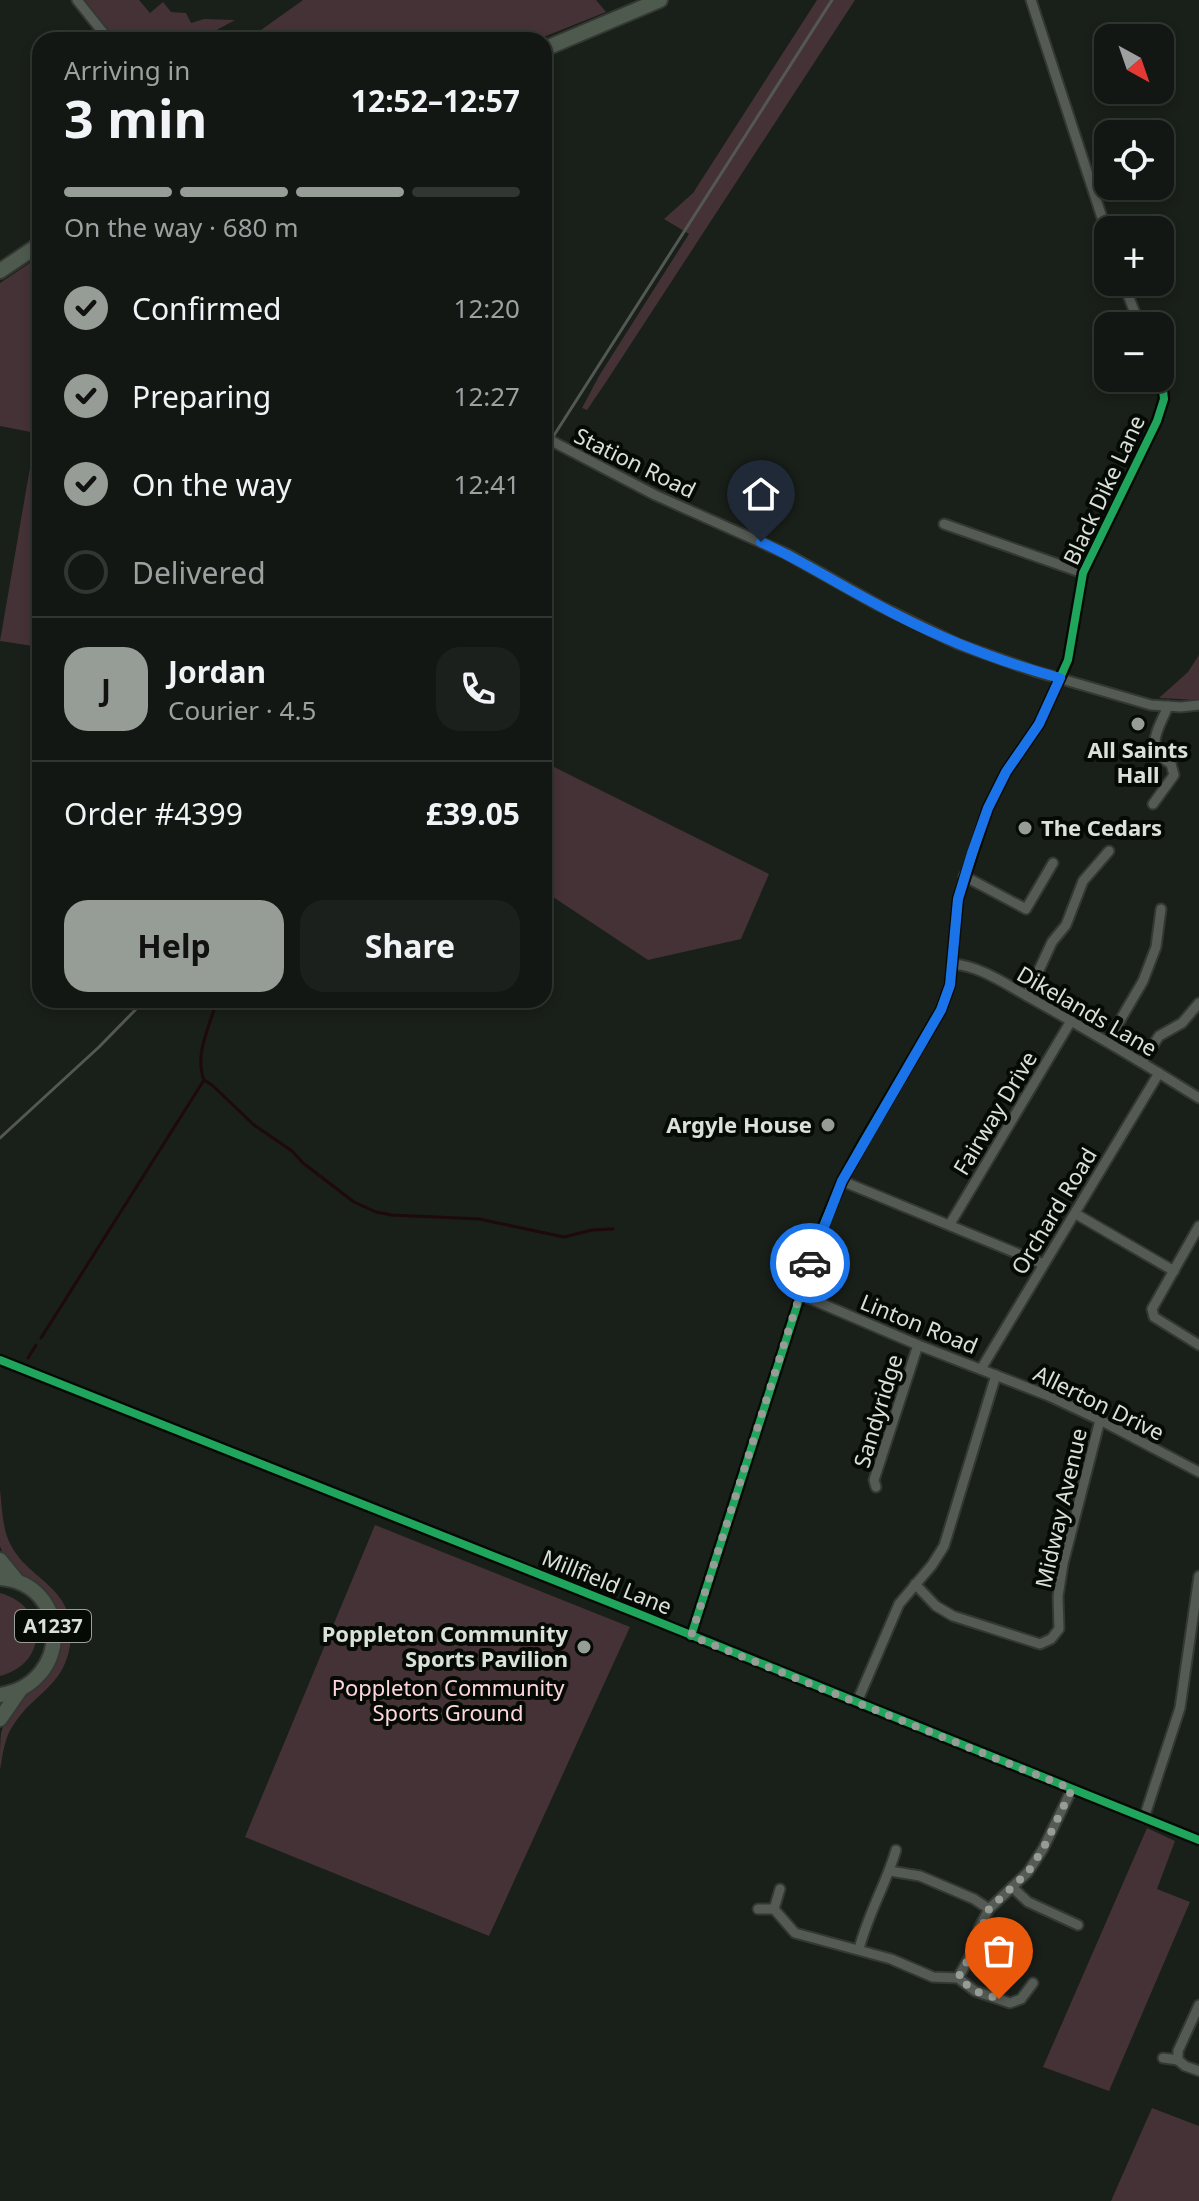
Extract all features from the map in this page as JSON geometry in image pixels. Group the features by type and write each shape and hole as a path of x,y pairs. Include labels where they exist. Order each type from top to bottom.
{"highway":[{"path":"552,46 660,0"},
{"path":"0,271 32,249"},
{"name":"A1237","path":"0,1560 17,1581"},
{"name":"A1237","path":"0,1578 28,1587 45,1605 51,1616 54,1641 47,1665 21,1690 0,1719"},
{"path":"0,1695 21,1690"}],"street":[{"path":"77,0 102,32"},
{"path":"1031,0 1101,216"},
{"name":"Black Dike Lane","path":"691,1636 821,1231 842,1181 941,1010 950,985 958,899 988,808 1006,772 1039,724 1068,660 1083,573 1157,421 1163,392"},
{"name":"Station Road","path":"552,441 643,489 787,554 958,644 1151,705 1199,705"},
{"path":"944,524 1083,573"},
{"path":"1153,804 1174,775 1171,764 1161,758 1154,748 1168,706"},
{"path":"1027,996 1052,942 1066,925 1083,881 1109,851"},
{"path":"964,876 1026,909 1053,863"},
{"path":"1108,1041 1143,981 1156,947 1161,909"},
{"name":"Dikelands Lane","path":"953,964 970,965 1027,996 1108,1041 1199,1098"},
{"path":"1142,1062 1159,1036 1182,1023 1199,1003"},
{"name":"Fairway Drive","path":"950,1224 1071,1021"},
{"name":"Orchard Road","path":"981,1369 1159,1073"},
{"path":"842,1181 1043,1264"},
{"path":"1076,1214 1174,1271"},
{"path":"1199,1226 1152,1309 1154,1317 1199,1345"},
{"name":"Linton Road","path":"799,1294 981,1369"},
{"name":"Sandyridge","path":"876,1487 874,1480 918,1345"},
{"name":"Millfield Lane","path":"0,1360 1199,1840"},
{"name":"Allerton Drive","path":"981,1369 1100,1420 1199,1472"},
{"path":"857,1702 899,1604 944,1546 996,1375"},
{"name":"Midway Avenue","path":"915,1584 936,1606 953,1616 1040,1644 1051,1639 1059,1629 1058,1596 1063,1564 1100,1420"},
{"path":"1144,1818 1180,1708 1199,1576"},
{"path":"958,1978 974,1949 989,1909 1028,1872 1043,1849 1072,1789"},
{"path":"859,1949 867,1919 890,1871 896,1850"},
{"path":"890,1871 920,1876 974,1899 989,1909"},
{"path":"1012,1887 1028,1902 1078,1925"},
{"path":"774,1909 780,1889"},
{"path":"758,1909 774,1909 795,1933 891,1959 933,1977 958,1978 975,1991 1010,2003 1021,1999 1033,1983"},
{"path":"1178,2060 1178,2051 1199,2005"},
{"path":"1163,2058 1178,2060 1199,2071"}],"green space":[{"path":"83,0 139,0 150,13 163,2 171,12 186,13 191,23 204,19 235,20 214,32 108,32 91,14"},
{"path":"303,0 596,0 606,12 552,34 258,32"},
{"path":"817,0 855,0 606,382 587,410 582,408 689,234 664,219 693,193"},
{"path":"32,261 32,432 0,426 0,283"},
{"path":"32,456 32,646 0,641"},
{"path":"1199,655 1199,700 1159,698 1188,672"},
{"path":"552,766 769,874 741,939 648,960 552,896"},
{"path":"0,1490 8,1539 26,1565 59,1596 71,1625 70,1646 61,1671 11,1729 0,1770 1,1733 6,1720 42,1679 57,1656 60,1623 55,1607 46,1595 14,1568 0,1546"},
{"name":"Poppleton Community Sports Ground","path":"375,1525 630,1627 489,1936 245,1837"},
{"path":"0,1593 16,1600 27,1610 36,1634 34,1647 27,1659 16,1669 0,1676"},
{"path":"1147,1828 1175,1841 1157,1889 1190,1902 1109,2091 1043,2067"},
{"path":"1152,2108 1199,2126 1199,2201 1111,2201"}],"waterway":[{"path":"41,1338 204,1080 202,1050 214,1008"},
{"path":"204,1080 303,1163 354,1202 376,1212 479,1219 564,1237 613,1229"},
{"path":"28,1358 36,1345"}],"railway":[{"path":"552,438 832,0"},
{"path":"0,1138 137,1008"}],"cycle path":[{"path":"691,1636 821,1231 842,1181 941,1010 950,985 958,899 988,808 1006,772 1039,724 1068,660 1083,573 1157,421 1163,392"},
{"path":"0,1360 1199,1840"}],"way so far":[{"path":"810,1263 691,1636 1072,1789 1043,1849 1028,1872 989,1909 979,1928 974,1949 958,1978 975,1991 999,1999"}],"place":[{"name":"All Saints Hall","path":"1138,724"},
{"name":"The Cedars","path":"1025,828"},
{"name":"Argyle House","path":"828,1125"},
{"name":"Poppleton Community Sports Pavilion","path":"584,1647"}],"route":[{"path":"761,542 958,644 1060,678 1039,724 1006,772 988,808 958,899 950,985 941,1010 842,1181 810,1263"}]}
